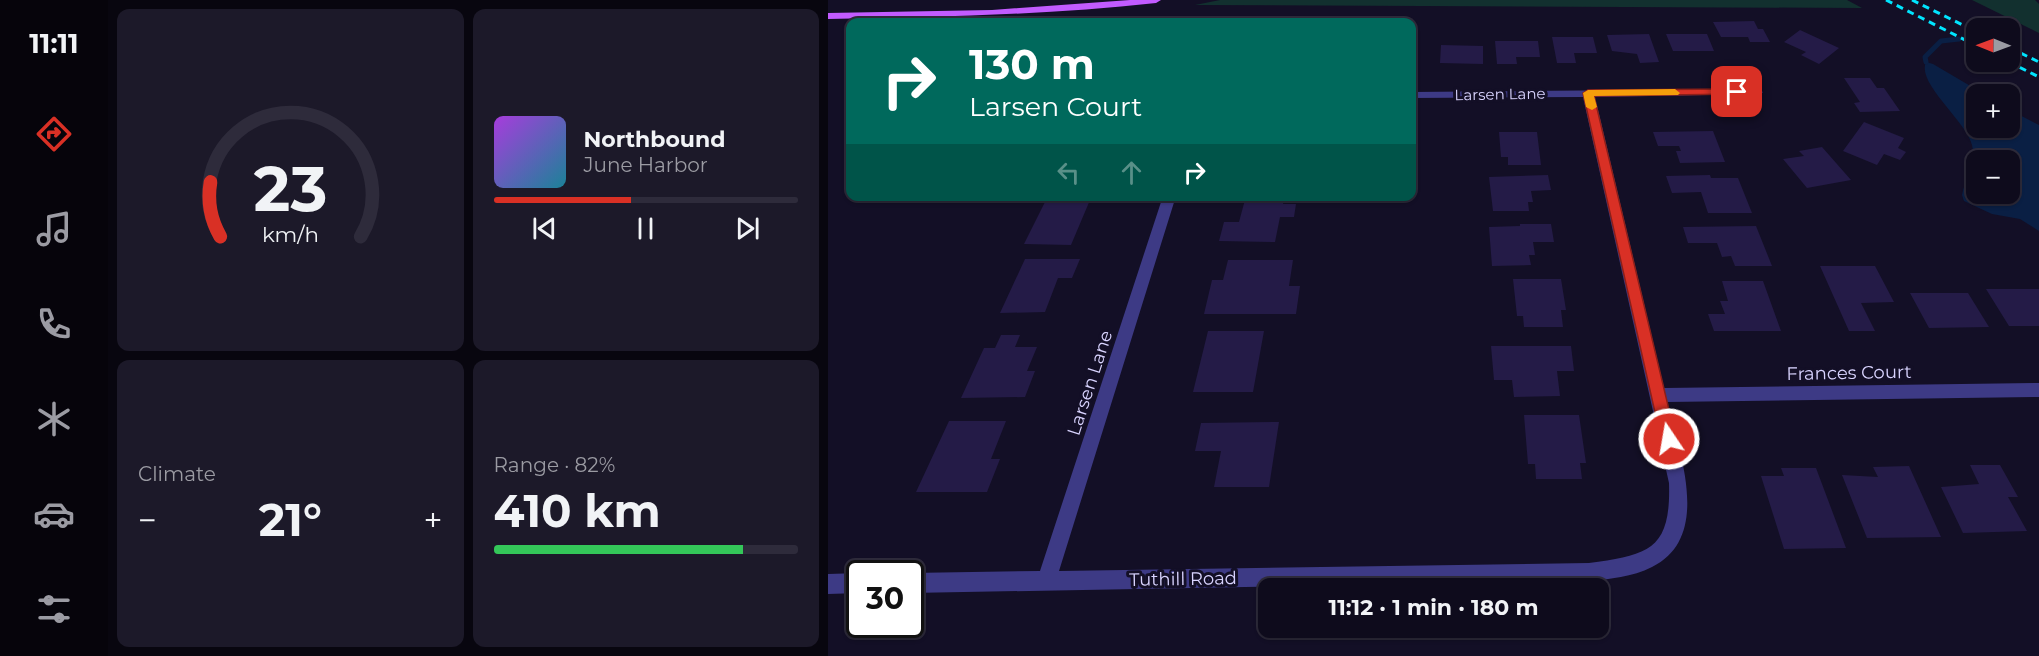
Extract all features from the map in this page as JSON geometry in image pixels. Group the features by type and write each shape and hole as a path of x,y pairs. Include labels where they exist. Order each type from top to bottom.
{"main road":[{"path":"828,16 992,14 1077,9 1156,0"}],"street":[{"name":"Larsen Lane","path":"1416,95 1757,92"},
{"name":"Tuthill Road","path":"924,583 1589,572 1624,568 1650,559 1666,545 1675,531 1680,506 1678,483 1588,93"},
{"name":"Larsen Lane","path":"1046,581 1168,201"},
{"name":"Frances Court","path":"1659,395 2039,390"},
{"path":"828,584 846,584"}],"green space":[{"path":"1220,0 1847,0 1862,8 1195,5"},
{"path":"1972,0 2035,0 2039,4 2039,33 2020,24 2020,18 2009,18"}],"water":[{"path":"1926,62 1967,84 1966,133 1961,125 1928,81 1925,71"},
{"path":"2020,115 2039,125 2039,231 2020,219 1992,214 1970,204 2020,204 2020,150 1973,150 1969,138 2020,138"},
{"path":"1966,181 1966,202 1962,195"}],"building":[{"path":"1754,21 1758,29 1763,29 1770,42 1750,42 1748,37 1721,37 1713,22"},
{"path":"1800,30 1839,48 1819,64 1801,55 1806,52 1784,42"},
{"path":"1649,34 1659,62 1640,63 1637,54 1612,51 1607,35"},
{"path":"1666,34 1707,34 1714,51 1673,51"},
{"path":"1552,37 1593,37 1597,53 1574,53 1576,63 1557,63"},
{"path":"1495,41 1538,41 1540,57 1516,57 1517,64 1497,64"},
{"path":"1416,42 1418,42 1418,60 1416,60"},
{"path":"1441,45 1483,46 1483,64 1440,63"},
{"path":"1844,78 1870,78 1877,88 1884,88 1900,111 1860,112 1854,103 1860,102"},
{"path":"1864,122 1904,138 1898,148 1906,152 1900,160 1884,154 1877,165 1843,151"},
{"path":"1713,131 1725,162 1680,163 1676,151 1681,151 1679,146 1658,146 1653,132"},
{"path":"1499,132 1537,132 1541,165 1508,165 1508,157 1501,157"},
{"path":"1822,147 1851,180 1807,188 1783,159 1804,156 1799,151"},
{"path":"1548,175 1551,190 1531,191 1533,202 1528,202 1529,211 1493,211 1489,177"},
{"path":"1710,175 1711,178 1738,178 1752,213 1708,213 1701,192 1672,193 1666,176"},
{"path":"1046,201 1090,201 1071,245 1024,244"},
{"path":"1245,201 1284,201 1283,204 1296,204 1294,217 1280,217 1275,242 1219,241 1224,222 1239,222"},
{"path":"1520,224 1551,224 1554,242 1533,242 1535,255 1529,255 1531,265 1492,266 1489,227 1520,226"},
{"path":"1756,226 1772,266 1735,266 1731,256 1722,257 1717,243 1688,243 1683,227"},
{"path":"1025,259 1080,259 1072,278 1058,278 1045,312 1000,313"},
{"path":"1228,260 1293,260 1289,286 1300,286 1296,314 1204,314 1212,280 1223,280"},
{"path":"1820,266 1875,266 1894,302 1861,303 1875,331 1849,331"},
{"path":"1513,279 1561,279 1566,310 1561,310 1563,327 1524,327 1523,316 1517,316"},
{"path":"1722,281 1763,281 1781,331 1714,331 1708,314 1725,314 1720,301 1728,301"},
{"path":"1986,289 2039,289 2039,326 2009,326"},
{"path":"1910,293 1968,293 1989,327 1929,328"},
{"path":"1208,331 1264,331 1253,392 1193,392"},
{"path":"1001,335 1020,335 1015,347 1037,347 1027,371 1035,371 1025,397 961,398 984,348 995,348"},
{"path":"1491,346 1571,346 1574,371 1557,371 1560,396 1514,397 1512,380 1494,380"},
{"path":"1524,415 1579,415 1586,463 1580,463 1582,479 1536,479 1535,464 1528,464"},
{"path":"949,421 1006,421 991,459 1000,459 987,492 916,492"},
{"path":"1279,422 1269,487 1214,487 1221,451 1195,451 1201,423"},
{"path":"1970,465 2000,465 2018,497 2008,497 2027,531 1963,533 1941,487 1979,484"},
{"path":"1909,466 1941,537 1867,538 1842,475 1878,477 1873,467"},
{"path":"1781,468 1816,468 1846,548 1784,549 1761,476 1784,476"}],"waterway":[{"path":"1926,62 1925,57 1941,41 1959,39"}],"railway":[{"path":"1886,0 1966,40"},
{"path":"1912,0 1966,27"},
{"path":"2020,53 2039,62"},
{"path":"2020,68 2039,77"}],"slow traffic":[{"path":"1592,107 1588,93 1675,93"}],"route":[{"path":"1669,439 1588,93 1737,92"}]}
